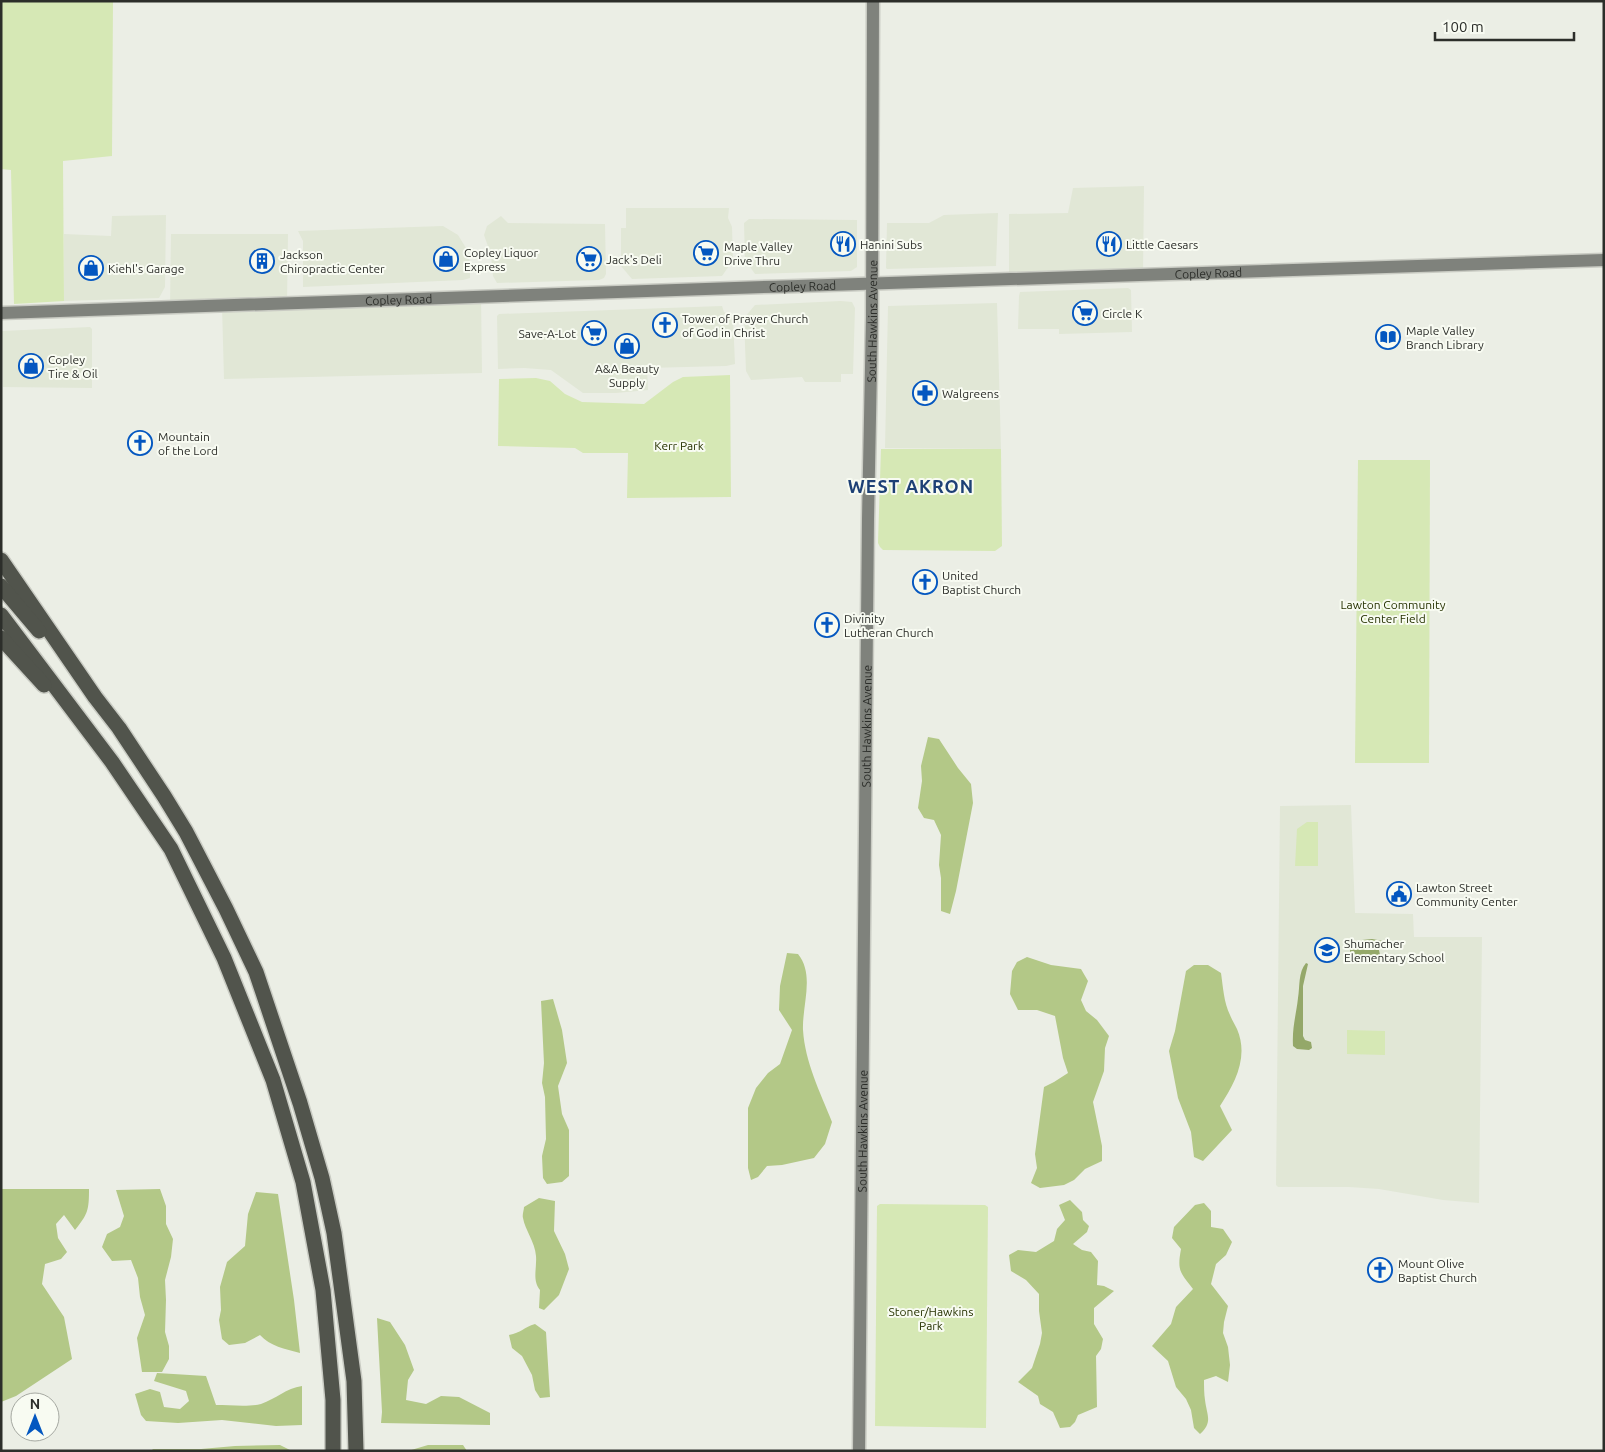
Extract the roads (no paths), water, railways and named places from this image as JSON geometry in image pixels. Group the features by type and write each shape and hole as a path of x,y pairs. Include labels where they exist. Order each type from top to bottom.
{"highway":[{"path":"1,560 95,697"},
{"path":"1,586 95,697 119,728 164,796 186,832 256,972 308,1130 322,1178 334,1233 354,1381 356,1451"},
{"path":"1,615 112,762 171,849 224,958 273,1080 304,1182 322,1290 333,1400 334,1451"},
{"path":"1,638 112,762"}],"main road":[{"name":"South Hawkins Avenue","path":"859,1451 868,510 873,252 873,1"},
{"name":"Copley Road","path":"1,313 516,294 1604,260"}],"place":[{"name":"Hanini Subs","path":"843,244"},
{"name":"Little Caesars","path":"1109,244"},
{"name":"Maple Valley Drive Thru","path":"706,253"},
{"name":"Copley Liquor Express","path":"446,259"},
{"name":"Jack's Deli","path":"589,259"},
{"name":"Jackson Chiropractic Center","path":"262,261"},
{"name":"Kiehl's Garage","path":"91,268"},
{"name":"Circle K","path":"1085,313"},
{"name":"Tower of Prayer Church of God in Christ","path":"665,325"},
{"name":"Save-A-Lot","path":"594,333"},
{"name":"Maple Valley Branch Library","path":"1388,337"},
{"name":"A&A Beauty Supply","path":"627,346"},
{"name":"Copley Tire & Oil","path":"31,366"},
{"name":"Walgreens","path":"925,393"},
{"name":"Mountain of the Lord","path":"140,443"},
{"name":"United Baptist Church","path":"925,582"},
{"name":"Divinity Lutheran Church","path":"827,625"},
{"name":"Lawton Street Community Center","path":"1399,894"},
{"name":"Shumacher Elementary School","path":"1327,950"},
{"name":"Mount Olive Baptist Church","path":"1380,1270"}],"district":[{"name":"WEST AKRON","path":"911,486"}],"park label":[{"name":"Kerr Park","path":"679,445"},
{"name":"Lawton Community Center Field","path":"1393,611"},
{"name":"Stoner/Hawkins Park","path":"931,1318"}]}
